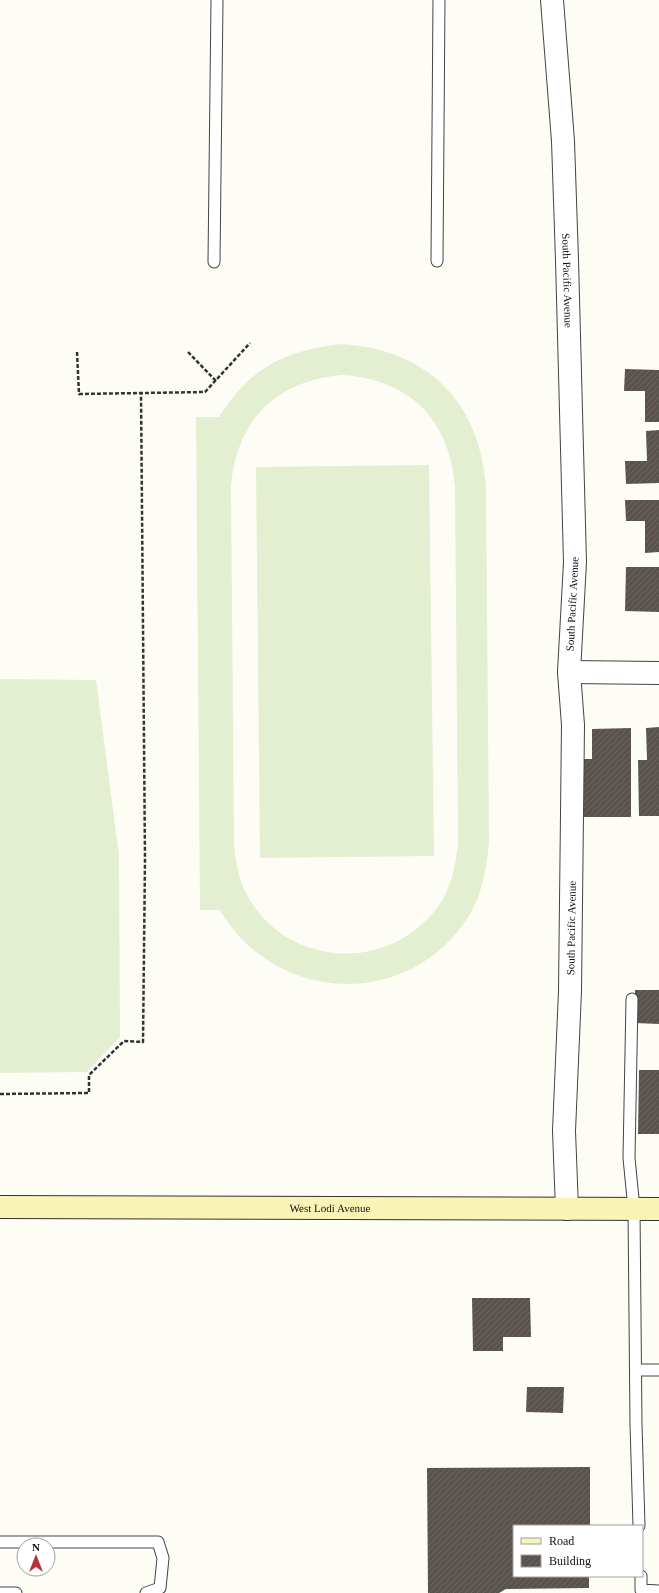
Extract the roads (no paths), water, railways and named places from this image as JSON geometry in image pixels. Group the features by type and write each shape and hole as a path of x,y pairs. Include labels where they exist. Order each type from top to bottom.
{"main road":[{"name":"West Lodi Avenue","path":"0,1206 659,1209"}],"street":[{"name":"South Pacific Avenue","path":"552,0 563,141 575,554 569,672 573,725 570,992 564,1131 567,1209"},
{"path":"569,672 659,673"}],"lane":[{"path":"214,262 216,0"},
{"path":"437,261 439,0"},
{"path":"632,999 629,1158 634,1209 639,1525"},
{"path":"636,1370 659,1370"},
{"path":"0,1542 158,1542 163,1558 160,1588 146,1593"},
{"path":"641,1577 641,1590 659,1591"},
{"path":"0,1593 16,1593"}]}
